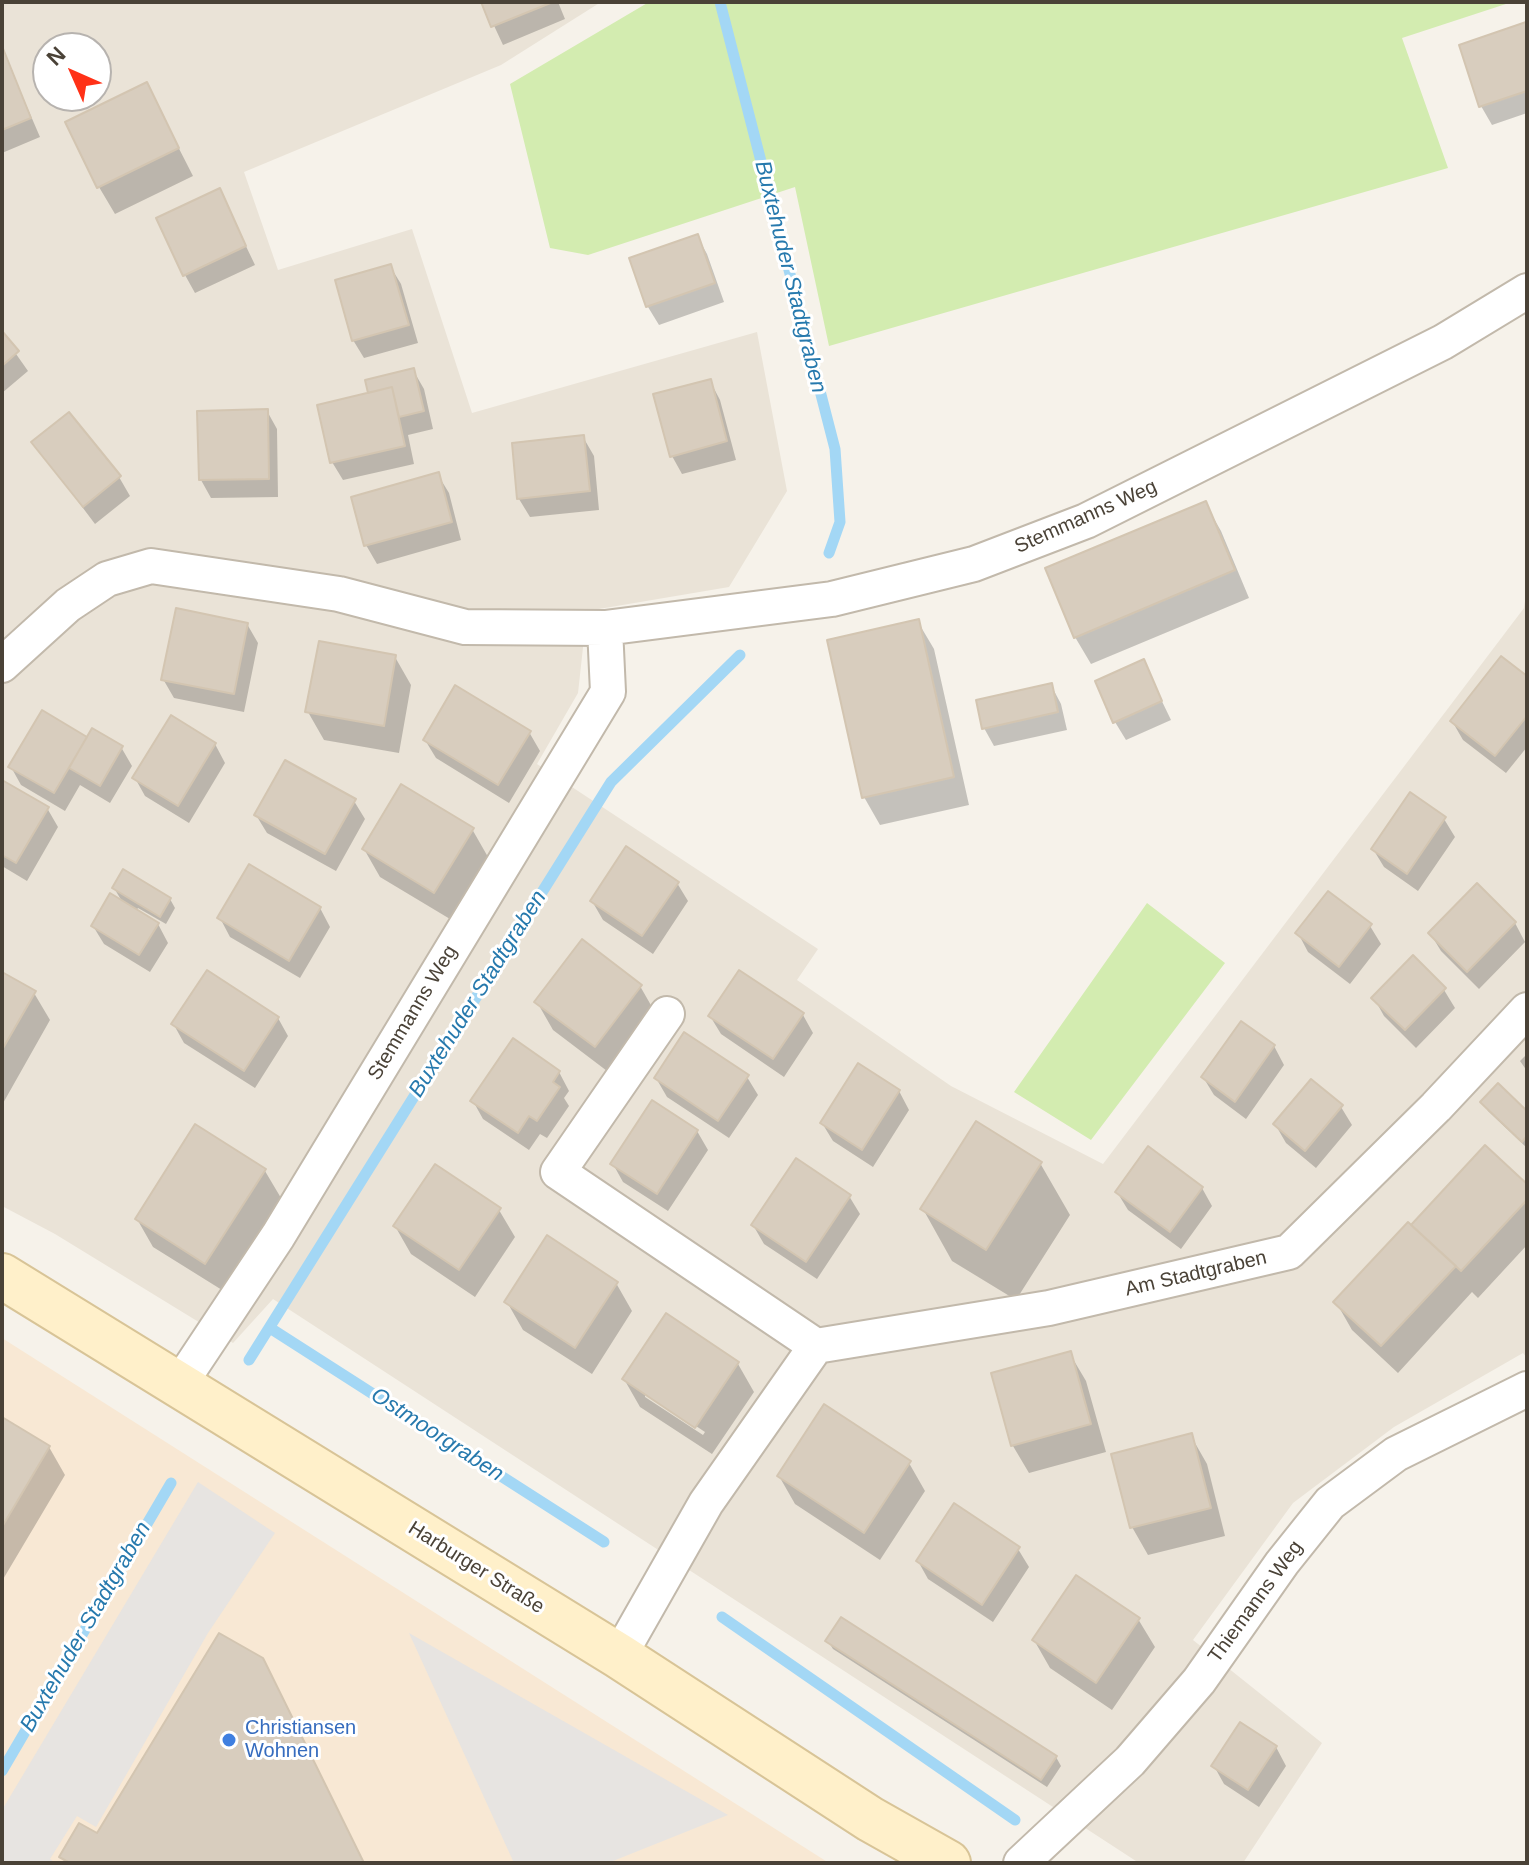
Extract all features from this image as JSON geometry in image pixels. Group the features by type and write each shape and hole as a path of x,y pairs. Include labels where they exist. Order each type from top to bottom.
{"street":[{"name":"Stemmanns Weg","path":"2,665 68,605 107,579 151,566 339,594 465,627 605,628 832,599 996,556 1086,521 1443,342 1527,291"},
{"name":"Stemmanns Weg","path":"179,1385 278,1236 608,692 605,628"},
{"name":"Am Stadtgraben","path":"816,1346 1049,1308 1289,1252 1436,1107 1527,1010"},
{"path":"619,1656 706,1503 816,1346 558,1172 667,1014"},
{"name":"Harburger Straße","path":"2,1276 619,1656 870,1819 948,1863"},
{"name":"Thiemanns Weg","path":"1021,1863 1130,1761 1189,1693 1282,1563 1330,1503 1396,1454 1527,1389"}],"shaded area":[{"path":"2,2 601,2 501,65 244,172 278,270 412,229 472,413 757,332 787,491 729,587 587,611 578,693 537,764 818,949 797,980 951,1086 1103,1164 1524,608 1527,587 1527,1358 1523,1353 1394,1427 1293,1503 1193,1640 1322,1743 1243,1863 1139,1863 273,1299 233,1343 55,1234 2,1206"},
{"path":"2,1338 829,1863 2,1863"},
{"path":"198,1482 275,1533 208,1633 96,1827 77,1816 50,1859 55,1863 2,1863 2,1810"},
{"path":"409,1633 728,1815 608,1863 514,1863"}],"green space":[{"path":"649,2 1512,2 1402,38 1448,168 829,346 795,187 588,255 550,248 510,84"},
{"path":"1147,903 1225,963 1091,1140 1014,1092"}],"building":[{"path":"481,2 553,2 491,27"},
{"path":"1526,22 1527,91 1479,107 1459,45"},
{"path":"2,46 31,118 2,130"},
{"path":"147,82 179,148 97,188 65,122 86,112 112,112 112,99"},
{"path":"220,188 246,246 183,276 156,218"},
{"path":"698,234 715,283 646,307 629,258"},
{"path":"391,264 409,325 352,341 335,280"},
{"path":"2,331 19,351 2,366"},
{"path":"414,368 424,411 399,417 392,387 368,393 365,380"},
{"path":"711,379 727,441 670,457 653,394"},
{"path":"392,387 405,446 330,463 317,405"},
{"path":"268,409 269,479 199,480 197,411"},
{"path":"69,412 121,476 83,507 31,442"},
{"path":"584,435 590,491 517,499 512,443"},
{"path":"439,472 452,522 364,546 351,497"},
{"path":"1206,501 1235,570 1074,638 1045,568"},
{"path":"176,608 248,623 234,694 161,680"},
{"path":"919,619 954,777 862,798 827,640"},
{"path":"319,641 396,655 384,726 305,712"},
{"path":"1501,656 1527,676 1527,716 1495,756 1450,721"},
{"path":"1144,659 1162,701 1113,723 1095,681"},
{"path":"1052,683 1058,712 982,729 976,700"},
{"path":"455,685 531,731 498,785 423,740"},
{"path":"42,710 87,737 54,793 8,767"},
{"path":"171,715 216,743 178,806 132,778"},
{"path":"92,728 123,746 100,786 69,768"},
{"path":"285,760 356,799 325,854 254,815"},
{"path":"2,780 49,807 16,863 2,855"},
{"path":"401,784 474,828 434,893 362,849"},
{"path":"1410,792 1446,817 1407,874 1371,849"},
{"path":"626,846 679,882 642,936 590,901"},
{"path":"249,864 321,907 289,961 217,918"},
{"path":"123,869 171,898 160,917 112,888"},
{"path":"1477,883 1516,922 1467,972 1428,933"},
{"path":"1328,891 1372,924 1339,967 1295,933"},
{"path":"110,893 159,923 139,955 91,926"},
{"path":"582,939 642,985 595,1047 534,1002"},
{"path":"1413,955 1446,988 1405,1030 1371,998"},
{"path":"207,970 279,1017 244,1071 171,1024"},
{"path":"739,970 804,1013 773,1059 708,1016"},
{"path":"2,972 36,991 2,1050"},
{"path":"1241,1021 1275,1045 1235,1102 1201,1077"},
{"path":"684,1032 749,1075 718,1121 654,1078"},
{"path":"513,1038 560,1071 553,1082 560,1087 537,1121 529,1116 518,1133 470,1101"},
{"path":"858,1063 900,1090 862,1150 820,1123"},
{"path":"1311,1079 1343,1105 1305,1151 1273,1124"},
{"path":"1498,1083 1527,1111 1527,1136 1522,1142 1480,1102"},
{"path":"652,1100 698,1130 657,1194 610,1164"},
{"path":"976,1121 1042,1162 986,1250 920,1209"},
{"path":"195,1124 266,1169 205,1264 135,1219"},
{"path":"1485,1145 1527,1184 1527,1200 1461,1271 1411,1225"},
{"path":"1148,1146 1203,1187 1170,1232 1115,1192"},
{"path":"796,1158 851,1195 806,1262 751,1225"},
{"path":"435,1164 501,1208 459,1270 393,1226"},
{"path":"1408,1222 1456,1266 1381,1346 1333,1302"},
{"path":"547,1235 618,1282 575,1348 504,1302"},
{"path":"666,1313 739,1362 695,1428 622,1379"},
{"path":"1071,1351 1091,1424 1011,1446 991,1373"},
{"path":"824,1404 911,1461 864,1533 777,1476"},
{"path":"2,1417 50,1446 2,1527"},
{"path":"1192,1433 1211,1508 1130,1528 1111,1454"},
{"path":"954,1503 1020,1547 982,1605 916,1561"},
{"path":"1076,1575 1140,1618 1096,1683 1032,1640"},
{"path":"841,1617 1057,1756 1041,1780 825,1641"},
{"name":"Christiansen Wohnen","path":"219,1633 263,1658 364,1863 70,1863 59,1857 79,1823 97,1833"},
{"path":"1240,1722 1277,1746 1248,1790 1211,1766"}],"waterway":[{"name":"Buxtehuder Stadtgraben","path":"720,2 835,449 840,522 829,553"},
{"name":"Buxtehuder Stadtgraben","path":"249,1360 611,782 740,655"},
{"name":"Ostmoorgraben","path":"270,1328 604,1542"},
{"name":"Buxtehuder Stadtgraben","path":"2,1771 171,1483"},
{"name":"Ostmoorgraben","path":"722,1617 1015,1820"}],"place":[{"name":"Christiansen Wohnen","path":"229,1740"}]}
